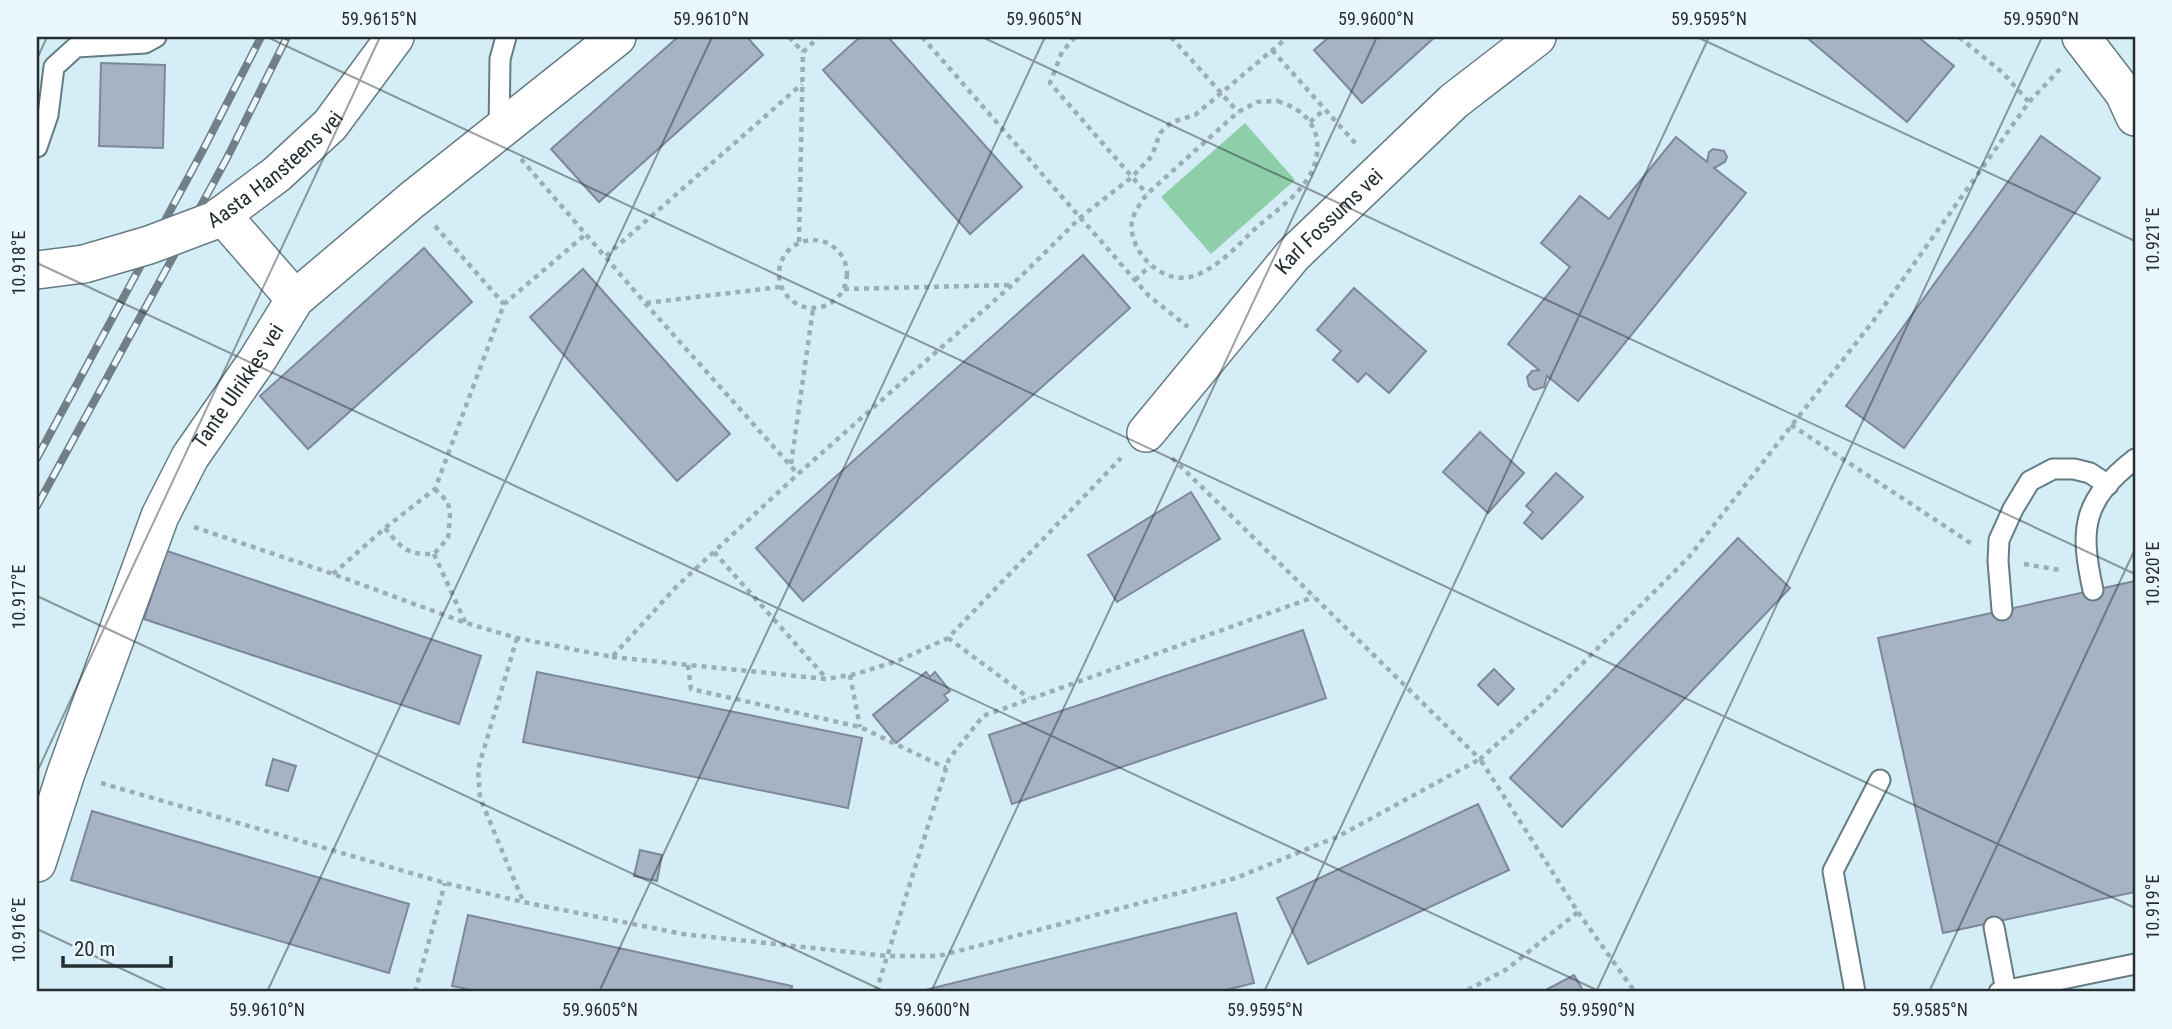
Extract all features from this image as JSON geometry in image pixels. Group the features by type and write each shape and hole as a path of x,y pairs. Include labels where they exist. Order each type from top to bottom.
{"street":[{"name":"Aasta Hansteens vei","path":"37,270 84,264 149,245 216,218 277,173 330,125 395,37"},
{"name":"Tante Ulrikkes vei","path":"37,863 66,773 160,516 190,457 256,362 295,299 412,201 617,37"},
{"name":"Karl Fossums vei","path":"1146,433 1293,255 1454,101 1538,37"},
{"path":"2084,39 2124,93 2135,117"},
{"path":"216,218 295,299"}],"lane":[{"path":"37,146 48,115 54,67 76,47 145,43 156,37"},
{"path":"499,132 500,59 506,37"},
{"path":"2093,590 2084,541 2092,504 2116,474 2135,459"},
{"path":"2002,610 1998,540 2030,481 2053,469 2074,469 2090,473 2108,485"},
{"path":"1855,992 1833,872 1880,780"},
{"path":"1994,927 2002,992 2135,964"}],"path":[{"path":"789,37 803,52 799,242"},
{"path":"803,52 820,37"},
{"path":"922,37 1149,296 1217,348"},
{"path":"1075,37 1062,52 1050,83 1147,194"},
{"path":"1171,37 1238,112"},
{"path":"612,657 677,586 798,474 1012,285 1081,217 1132,177 1153,156 1160,133 1172,122 1195,115 1288,37"},
{"path":"1959,37 2003,73 2029,102"},
{"path":"66,773 445,883 523,902 683,934 887,956 939,956 1236,878 1339,836 1480,759 1538,708 1689,557 1874,320 2029,102 2084,39"},
{"path":"1272,50 1380,171"},
{"path":"606,256 802,84"},
{"path":"1257,102 1278,102 1298,110 1310,122 1318,139 1317,160 1304,184 1213,267 1191,277 1169,275 1150,267 1137,250 1131,230 1135,210 1147,194 1238,112 1257,102"},
{"path":"1310,122 1325,109"},
{"path":"499,132 645,303 798,474"},
{"path":"412,201 504,304"},
{"path":"333,574 435,489 504,304 586,234"},
{"path":"821,240 840,252 847,272 844,289 831,304 813,309 793,303 780,287 779,267 787,251 799,242 821,240"},
{"path":"1135,280 1150,267"},
{"path":"844,289 1012,285"},
{"path":"645,303 780,287"},
{"path":"790,465 813,309"},
{"path":"1791,425 1998,561 2061,570"},
{"path":"160,516 333,574 466,623 517,638 612,657 826,679 850,676 900,660 948,638 1146,433 1480,759 1578,912 1635,992"},
{"path":"385,528 400,547 417,555 433,554 448,538 450,516 447,502 435,489"},
{"path":"714,552 826,679"},
{"path":"433,554 466,623"},
{"path":"876,992 949,759 983,716 1314,597"},
{"path":"517,638 478,769 480,798 523,902"},
{"path":"948,638 1030,699"},
{"path":"688,665 691,690 859,727 946,768"},
{"path":"850,676 859,727"},
{"path":"415,992 445,883"},
{"path":"1464,992 1507,969 1578,912"}],"green space":[{"path":"1245,123 1295,180 1211,254 1161,197"}],"building":[{"path":"678,37 747,37 763,55 599,202 551,149"},
{"path":"860,37 888,37 1022,187 970,234 823,70"},
{"path":"1329,37 1435,37 1362,103 1314,50"},
{"path":"1806,37 1918,37 1954,66 1907,122"},
{"path":"101,63 165,65 163,148 99,146"},
{"path":"2041,136 2100,178 1904,448 1846,406"},
{"path":"1676,137 1707,162 1709,152 1713,149 1724,151 1727,157 1725,162 1714,168 1746,193 1578,401 1547,376 1544,387 1534,390 1529,386 1527,377 1532,371 1539,370 1508,344 1570,267 1541,243 1580,196 1609,219"},
{"path":"424,248 472,302 308,449 260,396"},
{"path":"1083,255 1130,308 803,601 756,548"},
{"path":"583,269 730,434 677,481 530,317"},
{"path":"1354,288 1426,351 1389,393 1366,373 1358,382 1333,360 1341,351 1317,330"},
{"path":"1480,432 1524,473 1488,513 1443,472"},
{"path":"1556,473 1583,497 1542,539 1524,523 1533,512 1526,506"},
{"path":"1191,492 1220,539 1117,602 1088,555"},
{"path":"1738,538 1790,588 1562,827 1510,778"},
{"path":"167,551 481,656 459,724 144,619"},
{"path":"2135,581 2135,892 1943,933 1878,638"},
{"path":"1303,630 1326,698 1012,804 989,735"},
{"path":"1494,669 1514,689 1498,705 1478,685"},
{"path":"537,672 862,738 848,808 523,742"},
{"path":"926,672 930,677 935,672 950,691 944,695 948,700 896,743 873,715"},
{"path":"273,759 296,766 288,791 266,785"},
{"path":"1478,804 1509,870 1308,964 1277,898"},
{"path":"92,811 409,904 389,973 71,880"},
{"path":"640,850 662,855 657,881 634,876"},
{"path":"1236,913 1254,983 1218,992 917,992"},
{"path":"468,915 792,986 791,992 481,992 452,986"},
{"path":"1574,975 1584,992 1542,992"}],"railway":[{"path":"37,458 261,37"},
{"path":"37,506 227,158 287,37"}]}
